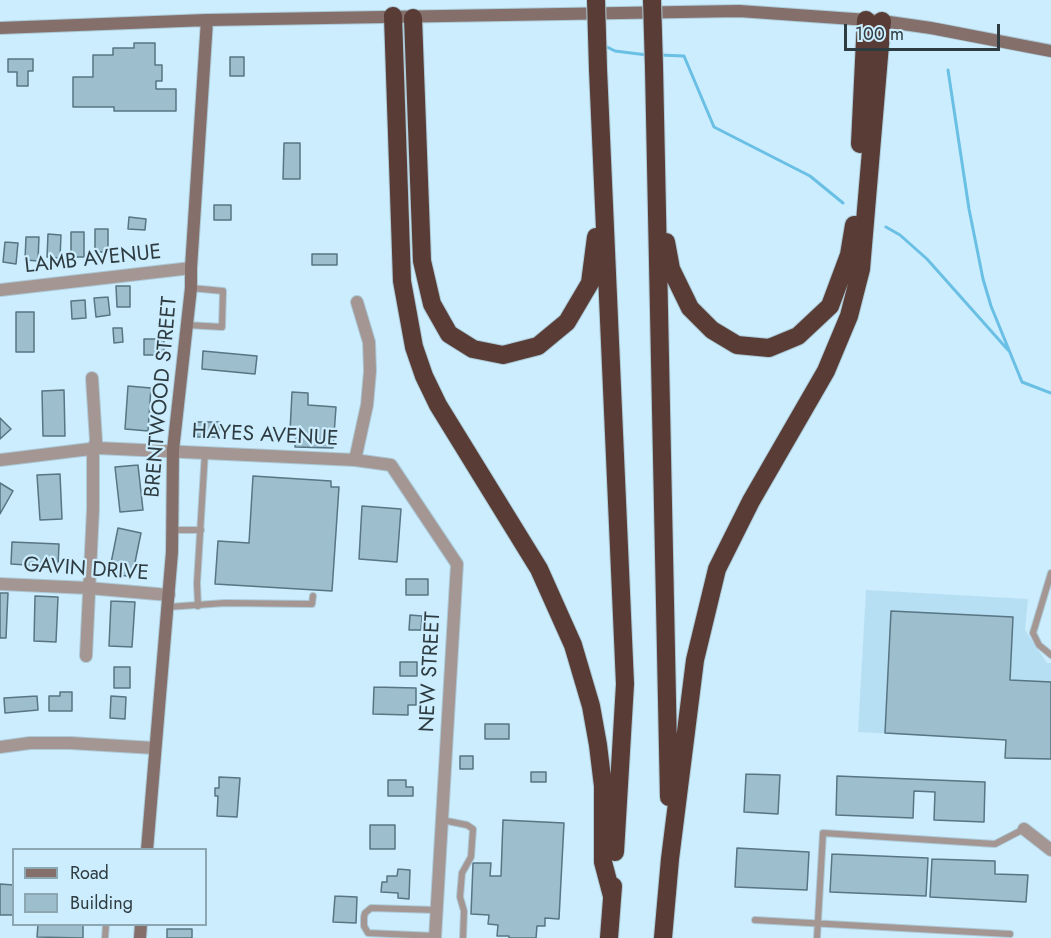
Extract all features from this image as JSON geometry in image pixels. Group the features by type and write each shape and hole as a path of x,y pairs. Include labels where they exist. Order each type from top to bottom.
{"highway":[{"path":"596,0 602,197 625,684 609,938"},
{"path":"652,0 670,859"},
{"path":"393,16 402,281 414,347 424,376 438,405 539,569 573,645 591,706 598,745 603,786 603,862 612,896"},
{"path":"413,18 422,261 432,304 449,334 473,349 503,355 538,346 567,322 590,283 602,197"},
{"path":"657,193 672,269 690,308 712,330 737,345 769,348 798,336 830,306 849,255 874,20"},
{"path":"663,938 670,859 695,660 717,569 751,501 826,371 849,316 861,269 874,20"}],"main road":[{"path":"0,28 207,20 739,11 874,20 931,28 1051,51"},
{"name":"BRENTWOOD STREET","path":"147,848 168,601 173,450 191,288 207,20"}],"street":[{"name":"LAMB AVENUE","path":"0,290 191,268"},
{"path":"355,460 367,405 370,371 369,342 357,302"},
{"path":"86,656 93,509 93,449 96,441 92,378"},
{"path":"0,460 93,449 173,450"},
{"name":"HAYES AVENUE","path":"173,450 355,460"},
{"name":"NEW STREET","path":"355,460 391,465 457,564 435,937"},
{"name":"GAVIN DRIVE","path":"0,584 88,588 168,601"},
{"path":"0,747 30,743 70,742 154,748"},
{"path":"1024,829 1051,850"}],"lane":[{"path":"187,325 222,327 223,291 191,288"},
{"path":"198,606 197,583 205,452"},
{"path":"172,530 201,530"},
{"path":"1051,573 1033,633 1039,645 1051,655"},
{"path":"168,601 198,606 225,603 312,604 313,596"},
{"path":"442,820 467,825 473,829 471,856 462,873 460,897 464,911 463,938"},
{"path":"817,938 823,833 995,844 1024,829"},
{"path":"435,937 368,933 364,926 364,917 371,908 436,910"},
{"path":"755,920 1010,934"}],"shaded area":[{"path":"866,590 1028,599 1025,630 1047,663 1051,663 1051,760 1005,758 1006,740 858,732"}],"building":[{"path":"134,43 155,43 155,65 162,65 162,81 156,81 156,89 176,89 176,111 114,111 114,107 73,107 73,77 93,77 93,55 113,55 113,48 134,48"},
{"path":"230,57 244,57 244,76 230,76"},
{"path":"8,59 33,59 33,71 28,71 28,86 17,86 17,72 8,72"},
{"path":"284,143 300,143 300,179 283,179"},
{"path":"214,205 231,205 231,220 214,220"},
{"path":"129,217 146,219 145,230 128,229"},
{"path":"95,229 108,229 108,252 95,252"},
{"path":"71,232 84,232 84,257 71,257"},
{"path":"48,234 61,235 60,258 47,257"},
{"path":"26,237 39,237 38,261 25,260"},
{"path":"5,242 18,243 16,264 3,262"},
{"path":"312,254 337,254 337,265 312,265"},
{"path":"116,286 130,286 130,307 117,307"},
{"path":"108,297 110,315 96,317 94,298"},
{"path":"85,300 86,318 72,319 71,301"},
{"path":"16,312 34,312 34,352 16,352"},
{"path":"113,328 122,328 123,342 114,343"},
{"path":"144,339 164,339 164,355 144,355"},
{"path":"203,351 257,356 255,374 202,369"},
{"path":"128,386 151,388 148,431 125,429"},
{"path":"64,390 65,436 43,436 42,391"},
{"path":"292,392 308,393 308,405 336,407 333,448 295,447 296,431 290,431"},
{"path":"0,418 11,429 0,439"},
{"path":"197,422 219,422 219,437 197,437"},
{"path":"138,465 143,510 120,512 115,467"},
{"path":"60,474 62,519 40,520 37,475"},
{"path":"253,476 331,481 331,487 339,487 332,591 215,584 218,541 249,543"},
{"path":"0,483 13,491 0,514"},
{"path":"362,506 401,509 397,562 359,559"},
{"path":"118,528 141,533 132,577 109,573"},
{"path":"12,542 59,544 58,567 11,564"},
{"path":"406,579 428,579 428,595 406,595"},
{"path":"0,593 8,593 6,638 0,638"},
{"path":"35,596 58,597 56,642 34,641"},
{"path":"111,601 135,602 132,647 109,646"},
{"path":"891,611 1013,617 1010,680 1051,682 1051,759 1005,758 1006,740 885,733"},
{"path":"410,615 422,616 421,630 409,630"},
{"path":"400,662 417,662 417,676 400,676"},
{"path":"114,667 130,667 130,688 114,688"},
{"path":"374,687 416,688 416,705 408,705 408,715 373,714"},
{"path":"60,692 72,692 72,711 49,711 49,696 60,696"},
{"path":"37,696 38,710 5,713 4,698"},
{"path":"111,696 126,697 125,719 110,718"},
{"path":"485,724 509,724 509,739 485,739"},
{"path":"460,756 473,756 473,769 460,769"},
{"path":"531,772 546,772 546,782 531,782"},
{"path":"746,774 780,775 778,814 744,812"},
{"path":"837,776 985,782 984,822 934,820 935,792 914,791 913,818 836,815"},
{"path":"219,777 240,778 237,817 217,816 218,796 215,796 215,788 219,788"},
{"path":"388,780 406,780 406,787 413,787 413,796 388,796"},
{"path":"503,820 564,823 559,919 545,918 545,926 537,926 536,938 497,936 498,925 488,924 489,915 471,914 473,863 491,863 490,876 501,876"},
{"path":"370,825 395,825 395,849 370,849"},
{"path":"737,848 809,852 807,890 735,887"},
{"path":"832,854 928,858 926,896 830,892"},
{"path":"932,859 995,861 995,874 1028,875 1026,902 930,897"},
{"path":"398,869 410,870 409,899 398,898 398,893 381,892 382,882 387,882 387,876 397,876"},
{"path":"0,884 12,885 12,915 0,915"},
{"path":"335,896 357,897 356,923 333,922"},
{"path":"38,926 83,926 83,938 37,937"},
{"path":"167,929 192,929 192,938 167,938"}],"waterway":[{"path":"605,46 615,51 647,55"},
{"path":"660,55 684,56 714,127 810,176 843,203"},
{"path":"948,70 969,209 983,279 991,306 1022,382 1051,393"},
{"path":"886,227 900,235 927,259 1008,350"}]}
